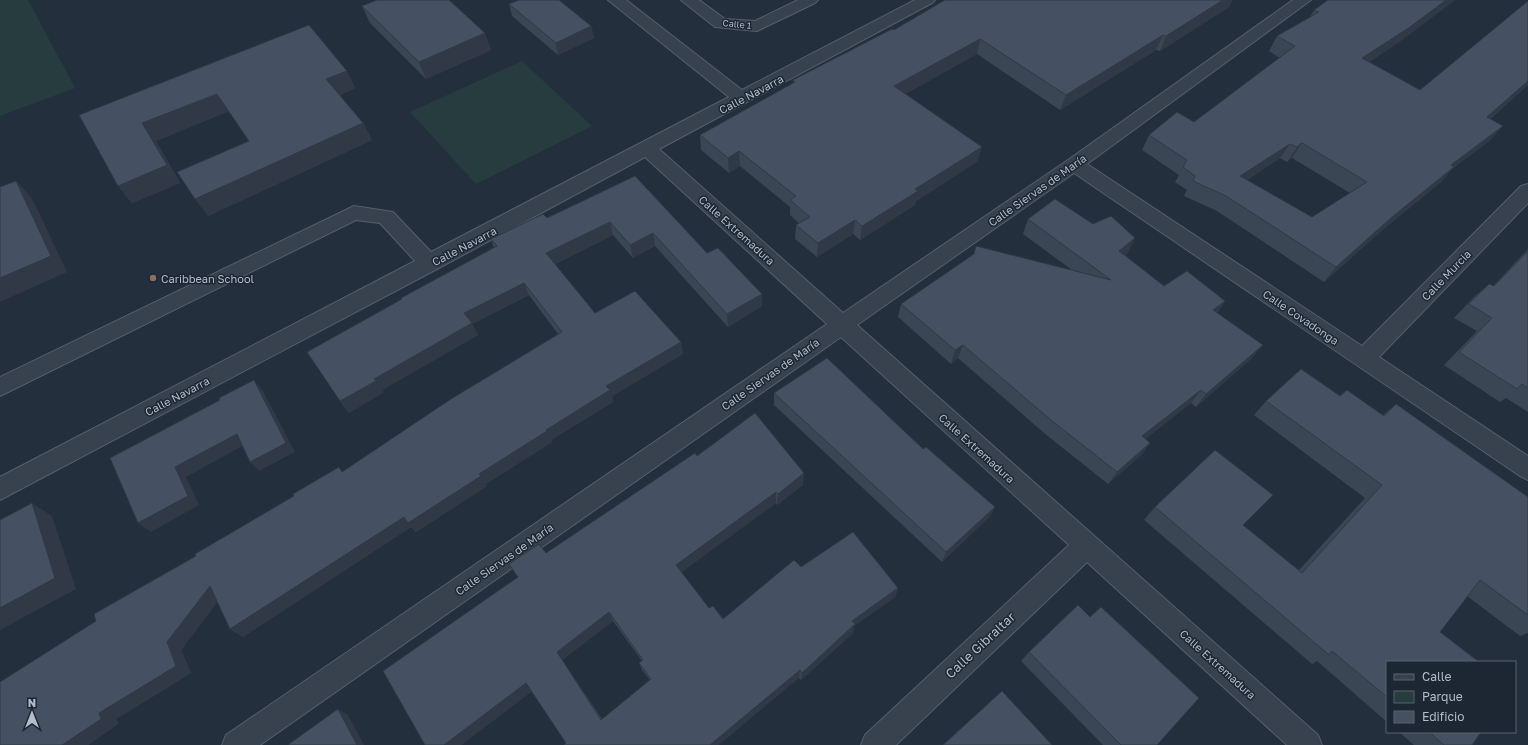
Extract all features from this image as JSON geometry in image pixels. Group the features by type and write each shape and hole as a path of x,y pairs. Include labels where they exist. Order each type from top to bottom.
{"street":[{"path":"616,0 742,98"},
{"name":"Calle 1","path":"689,0 721,24 757,26 810,0"},
{"name":"Calle Navarra","path":"0,489 430,264 927,0"},
{"name":"Calle Siervas de María","path":"236,745 1074,164 1303,0"},
{"name":"Calle Extremadura","path":"648,149 1308,745"},
{"name":"Calle Covadonga","path":"1074,164 1528,469"},
{"name":"Calle Murcia","path":"1363,359 1528,191"},
{"path":"0,387 354,214 386,217 430,264"},
{"name":"Calle Gibraltar","path":"875,745 1086,546"}],"green space":[{"path":"0,0 28,0 75,88 0,116"},
{"path":"522,61 592,126 476,184 410,112"}],"building":[{"path":"377,0 449,0 485,33 419,62 362,6"},
{"path":"519,0 559,0 591,26 556,43 509,4"},
{"path":"945,0 1223,0 1166,36 1163,35 1066,95 980,39 894,86 982,147 915,189 918,191 862,226 855,220 818,243 796,225 810,217 790,200 796,196 739,151 728,158 700,135 795,82 793,80 892,29 894,30"},
{"path":"1328,0 1446,0 1410,27 1362,58 1420,90 1528,1 1528,81 1487,117 1503,126 1451,165 1454,167 1392,217 1336,267 1226,196 1193,181 1195,176 1183,167 1187,160 1149,135 1177,112 1194,122 1295,46 1277,36 1319,12 1314,10","holes":["1302,143 1367,182 1312,217 1240,176 1290,144 1297,147"]},
{"path":"309,25 347,71 326,79 363,123 195,199 177,172 249,141 217,94 142,123 167,165 118,186 79,115"},
{"path":"635,176 707,253 718,248 762,294 727,314 653,233 630,245 610,222 546,253 595,313 635,291 681,342 606,386 610,390 479,474 481,476 408,523 404,517 230,629 210,586 167,642 176,666 99,713 101,719 62,745 0,745 0,682 96,621 94,614 196,556 195,554 294,496 293,494 339,467 342,472 451,399 562,332 524,283 464,313 472,323 374,379 376,381 340,401 307,352 402,299 401,298 497,246 491,239 543,214 547,218"},
{"path":"16,181 51,256 0,278 0,187"},
{"path":"1055,199 1093,224 1111,216 1135,238 1119,251 1164,286 1187,271 1225,301 1213,310 1263,345 1206,394 1201,390 1142,436 1150,443 1117,472 1051,420 963,345 955,350 901,304 974,254 976,246 1111,280 1028,219"},
{"path":"1528,251 1528,388 1522,384 1517,389 1459,352 1492,318 1469,304 1489,284 1494,286"},
{"path":"827,358 923,449 926,447 995,507 946,552 774,393"},
{"path":"1301,369 1340,396 1347,390 1384,416 1396,404 1528,497 1528,615 1480,580 1440,632 1478,661 1386,661 1386,696 1332,651 1329,655 1155,507 1215,450 1273,495 1243,525 1302,573 1382,485 1266,401"},
{"path":"254,380 286,443 250,462 237,434 175,467 188,496 138,523 110,458 220,400 219,398"},
{"path":"755,413 804,473 778,494 776,492 676,565 709,608 713,606 723,619 794,560 801,567 853,532 898,588 852,621 855,624 802,673 800,670 710,745 564,745 566,743 526,683 444,745 425,745 383,671 518,577 509,564 539,544 546,553 695,453 697,456","holes":["609,612 643,660 639,663 651,679 601,720 557,652"]},
{"path":"32,503 55,578 0,608 0,520"},
{"path":"1078,605 1090,617 1101,607 1199,698 1157,745 1121,745 1029,652"},
{"path":"1002,691 1052,745 943,745"},
{"path":"338,709 357,745 289,745 289,744"},
{"path":"1430,733 1480,733 1472,745 1444,745"}],"place":[{"name":"Caribbean School","path":"153,278"}]}
